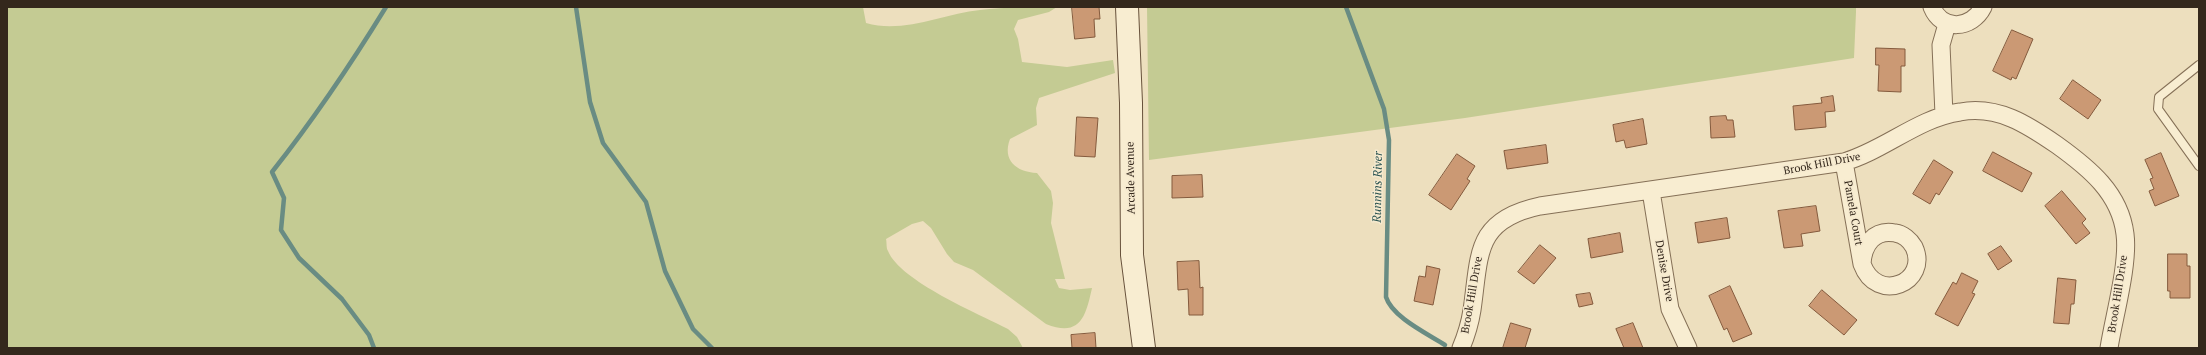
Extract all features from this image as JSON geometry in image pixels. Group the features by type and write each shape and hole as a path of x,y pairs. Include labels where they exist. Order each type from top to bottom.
{"main road":[{"name":"Arcade Avenue","path":"1127,7 1132,255 1144,348"}],"street":[{"path":"1932,7 1940,19 1947,24 1966,24 1974,20 1983,7"},
{"path":"1944,115 1942,44 1947,24"},
{"name":"Brook Hill Drive","path":"1461,348 1472,310 1477,261 1488,236 1509,216 1524,210 1844,162 1864,156 1925,122 1944,115 1976,111 1990,112 2018,120 2079,161 2105,186 2115,201 2122,217 2125,235 2125,253 2109,348"},
{"name":"Pamela Court","path":"1844,162 1862,264 1869,276 1880,285 1898,285 1911,276 1917,260 1912,243 1898,233 1889,232 1876,236 1866,245 1862,254 1862,264"},
{"name":"Denise Drive","path":"1651,191 1670,309 1688,348"},
{"path":"1852,208 1870,226 1889,232"}],"lane":[{"path":"2199,65 2159,97 2158,108 2199,166"}],"green space":[{"path":"7,7 863,7 866,23 880,26 894,26 909,25 980,10 1057,7 1049,12 1018,20 1014,29 1018,39 1022,62 1067,67 1113,60 1115,73 1039,98 1036,108 1037,125 1010,139 1008,153 1009,159 1013,164 1023,170 1037,173 1051,191 1053,203 1051,223 1065,279 1055,279 1059,288 1070,290 1092,288 1090,298 1084,315 1074,326 1058,328 1046,324 973,270 954,262 947,254 931,228 923,221 912,224 886,239 887,250 895,262 908,274 942,296 1008,329 1017,337 1023,348 7,348"},
{"path":"1147,7 1856,7 1856,12 1854,58 1465,118 1149,160"}],"building":[{"path":"1072,7 1099,7 1100,19 1094,19 1095,37 1075,39"},
{"path":"2012,30 2033,39 2016,79 2012,77 2011,80 1993,71"},
{"path":"1876,48 1905,49 1905,66 1901,66 1901,92 1878,91 1879,65 1876,65"},
{"path":"2073,80 2101,100 2088,119 2060,99"},
{"path":"1833,96 1835,111 1825,112 1826,127 1795,130 1793,106 1822,103 1821,98"},
{"path":"1726,116 1727,120 1733,120 1735,137 1711,138 1710,117"},
{"path":"1077,117 1098,118 1095,157 1075,156"},
{"path":"1643,119 1647,144 1626,148 1624,140 1616,142 1613,125"},
{"path":"1546,145 1548,163 1507,169 1504,151"},
{"path":"1993,152 2032,173 2022,192 1983,171"},
{"path":"2161,153 2179,196 2155,206 2149,191 2154,189 2150,179 2153,178 2145,160"},
{"path":"1457,154 1475,166 1467,179 1470,181 1451,210 1429,195"},
{"path":"1934,160 1953,172 1939,195 1936,193 1930,204 1913,194"},
{"path":"1202,175 1203,197 1172,198 1172,176"},
{"path":"2062,191 2086,219 2082,223 2090,233 2076,244 2045,206"},
{"path":"1816,206 1820,231 1801,234 1803,246 1784,248 1778,211"},
{"path":"1727,218 1730,238 1698,243 1695,223"},
{"path":"1620,233 1623,252 1591,258 1588,239"},
{"path":"1540,245 1556,258 1534,284 1518,272"},
{"path":"2001,246 2012,261 1998,270 1988,254"},
{"path":"2168,254 2187,254 2187,266 2190,266 2190,298 2170,298 2170,291 2168,291"},
{"path":"1199,261 1200,288 1203,287 1203,315 1189,315 1188,289 1178,290 1177,262"},
{"path":"1427,266 1440,269 1433,305 1414,301 1419,276 1425,277"},
{"path":"1962,273 1978,281 1972,293 1975,294 1958,326 1935,314 1953,282 1956,284"},
{"path":"2058,278 2076,280 2074,304 2071,304 2069,324 2054,323"},
{"path":"1730,286 1752,334 1733,342 1727,328 1724,330 1709,296"},
{"path":"1822,290 1857,320 1844,335 1809,306"},
{"path":"1590,293 1593,304 1579,307 1576,295"},
{"path":"1511,323 1531,329 1525,348 1503,348"},
{"path":"1633,323 1643,348 1624,348 1616,329"},
{"path":"1095,333 1096,348 1072,348 1071,335"}],"waterway":[{"path":"374,348 369,335 342,299 299,258 281,230 284,198 272,172 332,91 386,7"},
{"path":"576,7 590,102 603,143 646,202 665,271 693,329 712,348"},
{"name":"Runnins River","path":"1346,7 1384,109 1389,140 1386,297 1395,311 1403,318 1445,345"}]}
